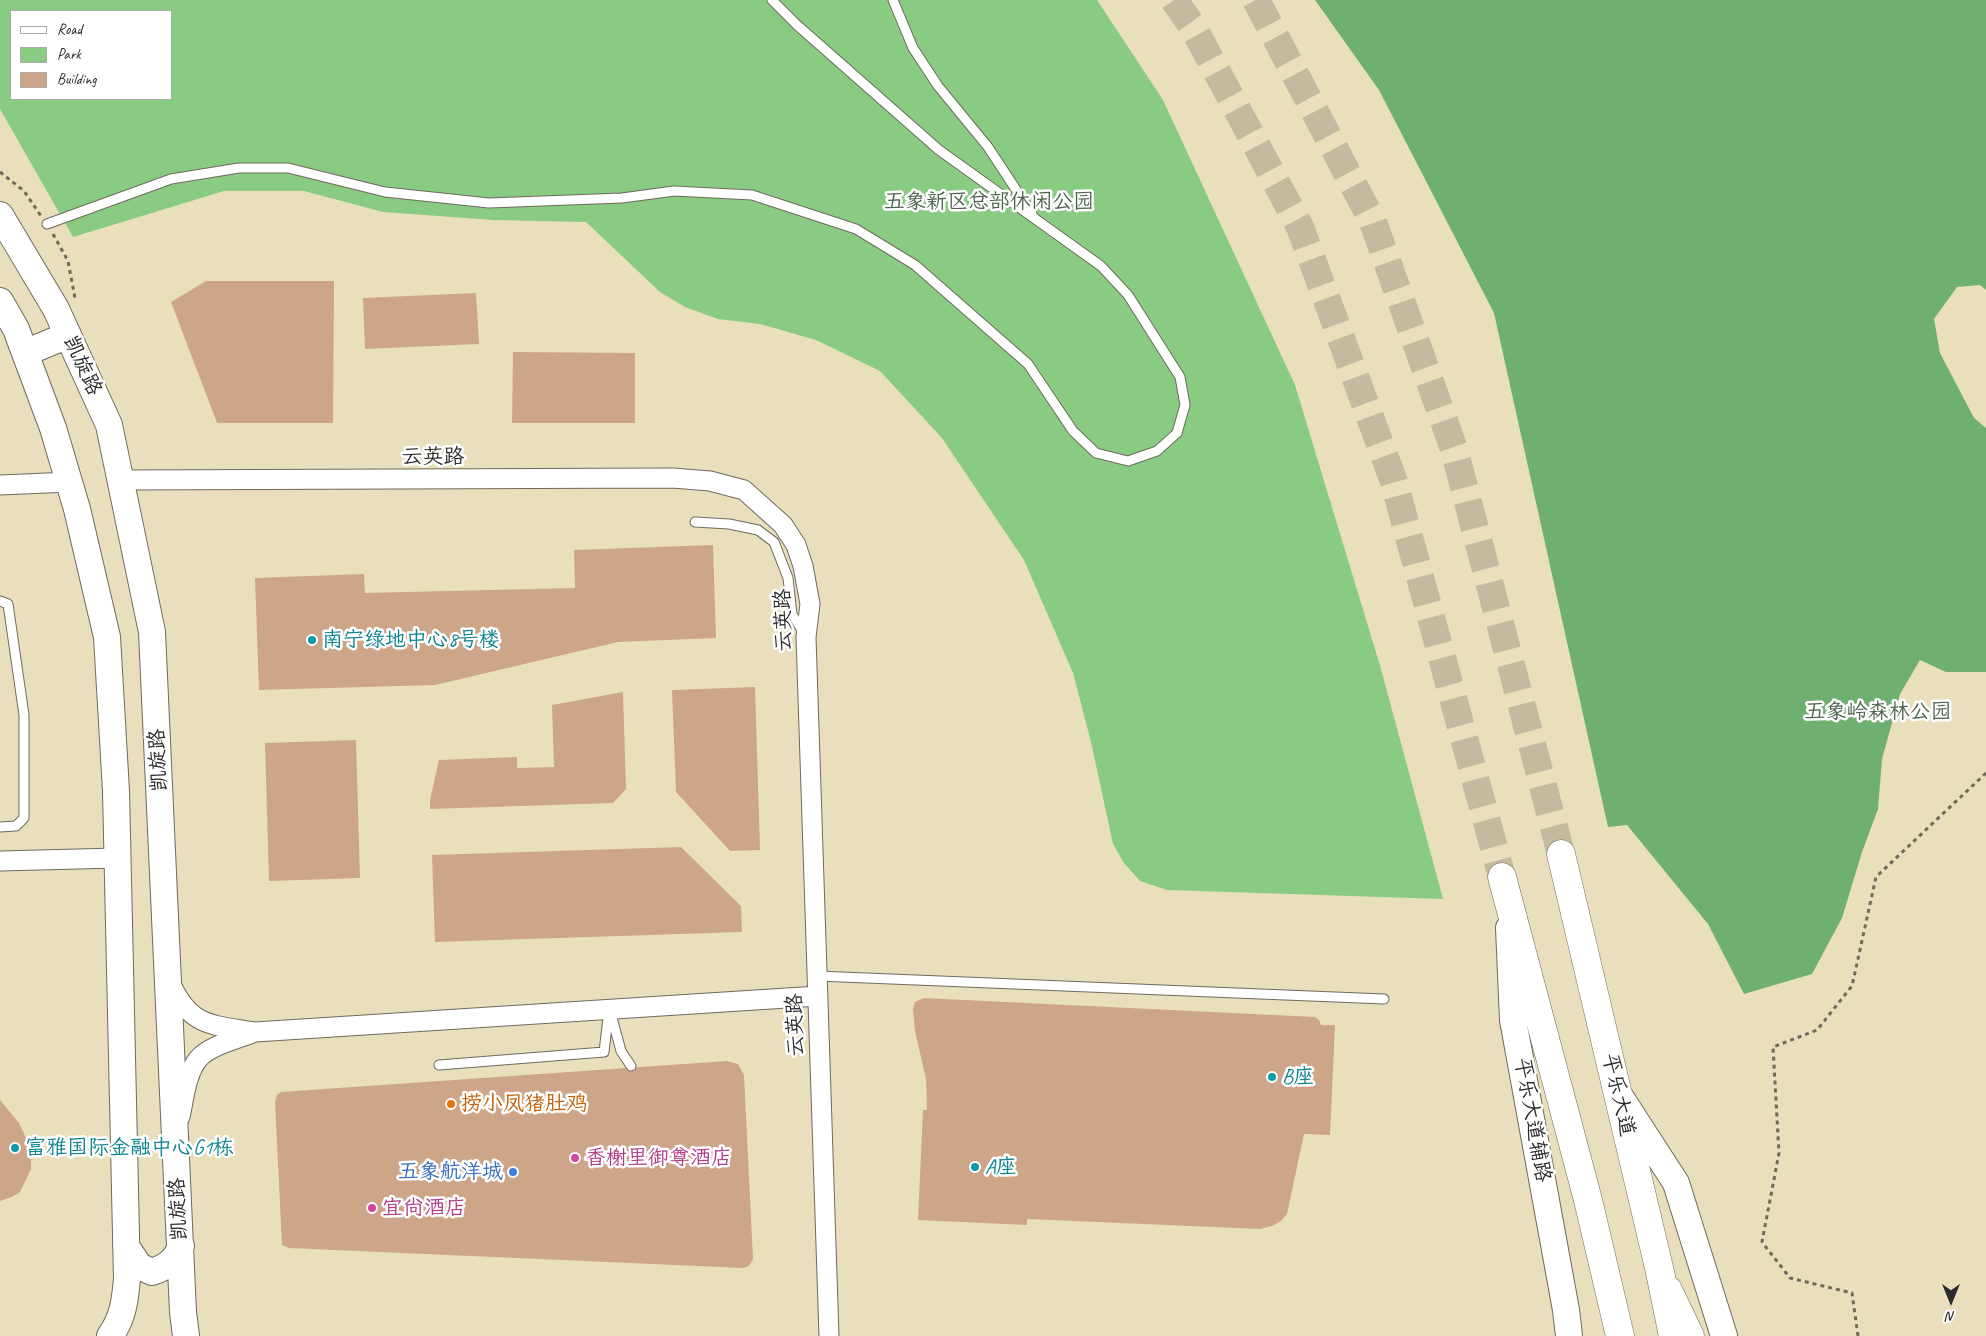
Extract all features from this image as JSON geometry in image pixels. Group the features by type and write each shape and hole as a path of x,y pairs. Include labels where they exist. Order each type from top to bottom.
{"main road":[{"name":"平乐大道","path":"1561,854 1660,1272 1673,1336"},
{"path":"1505,889 1588,1200 1620,1334"},
{"path":"1660,1272 1690,1336"}],"street":[{"name":"凯旋路","path":"0,215 56,309 109,425 122,480 152,632 186,1336"},
{"name":"凯旋路","path":"0,301 16,329 53,428 70,482 107,637 116,790 126,1246 124,1307 118,1325 110,1336"},
{"path":"25,352 68,335"},
{"name":"云英路","path":"122,480 673,478 710,481 744,490 783,526 796,545 803,566 810,604 806,637 829,1336"},
{"path":"0,485 70,482"},
{"path":"0,861 117,858"},
{"name":"平乐大道辅路","path":"1505,889 1514,1020 1566,1310 1569,1336"},
{"path":"169,980 180,1004 195,1018 215,1026 255,1032 818,996"},
{"path":"176,1138 189,1077 199,1058 216,1048 255,1032"},
{"path":"1618,1094 1676,1183 1724,1336"},
{"path":"126,1246 139,1266 152,1272 171,1263 177,1256 181,1246"}],"lane":[{"path":"47,224 171,179 240,168 288,168 386,192 489,203 622,198 674,191 752,195 856,229 915,264 1028,364 1073,431 1096,454 1128,461 1157,451 1177,433 1185,405 1180,377 1128,295 1100,266 939,150 797,25 772,0"},
{"path":"893,0 918,55 938,86 988,147 1035,218"},
{"path":"695,522 729,524 758,530 774,542 788,578 792,614 806,637"},
{"path":"0,601 8,604 24,715 24,818 16,826 0,826"},
{"path":"817,976 1384,999"},
{"path":"439,1065 604,1052 609,1009"},
{"path":"609,1009 621,1051 631,1066"}],"path":[{"path":"1858,1336 1852,1293 1790,1278 1762,1242 1779,1153 1773,1047 1817,1030 1852,986 1876,877 1986,773"}],"green space":[{"name":"五象新区总部休闲公园","path":"0,0 1097,0 1163,100 1295,385 1381,669 1443,899 1167,890 1140,881 1124,863 1113,844 1091,742 1073,673 1024,560 942,438 880,371 816,340 760,324 718,319 685,307 660,292 586,222 493,220 383,212 304,191 224,191 73,237 0,109"},
{"name":"五象岭森林公园","path":"1315,0 1986,0 1986,290 1980,285 1957,287 1934,319 1940,353 1974,418 1986,428 1986,672 1946,672 1920,660 1900,694 1882,759 1878,809 1862,852 1842,918 1812,974 1744,994 1708,924 1627,825 1608,827 1494,313 1379,90"}],"building":[{"path":"206,281 334,281 333,423 217,423 171,302"},
{"path":"476,293 479,344 365,349 363,298"},
{"path":"513,352 635,353 635,423 512,423"},
{"path":"713,545 716,638 618,642 435,685 259,690 255,578 364,574 365,593 575,588 574,550"},
{"path":"755,687 760,850 730,851 676,792 672,690"},
{"path":"623,692 626,789 613,803 430,809 430,800 439,760 517,757 517,768 554,767 552,705"},
{"path":"356,740 360,878 269,881 265,743"},
{"path":"681,847 741,906 742,932 435,942 432,855"},
{"path":"924,998 1315,1017 1321,1025 1335,1025 1330,1135 1304,1134 1287,1214 1281,1221 1272,1226 1260,1229 1027,1219 1027,1225 918,1220 923,1110 927,1110 926,1079 915,1031 913,1009 915,1002"},
{"name":"五象航洋城","path":"727,1061 738,1064 744,1075 753,1259 749,1266 743,1268 289,1248 282,1245 275,1102 277,1095 281,1092"},
{"name":"富雅国际金融中心G1栋","path":"0,1100 19,1123 27,1140 31,1155 31,1169 20,1192 0,1201"}],"tunnel":[{"path":"1174,0 1193,27 1300,227 1394,482 1502,877"},
{"path":"1256,0 1373,222 1454,449 1561,854"}],"place":[{"name":"南宁绿地中心8号楼","path":"312,640"},
{"name":"B座","path":"1272,1077"},
{"name":"捞小凤猪肚鸡","path":"451,1104"},
{"name":"富雅国际金融中心G1栋","path":"15,1148"},
{"name":"香榭里御尊酒店","path":"575,1158"},
{"name":"A座","path":"975,1167"},
{"name":"五象航洋城","path":"513,1172"},
{"name":"宜尚酒店","path":"372,1208"}]}
